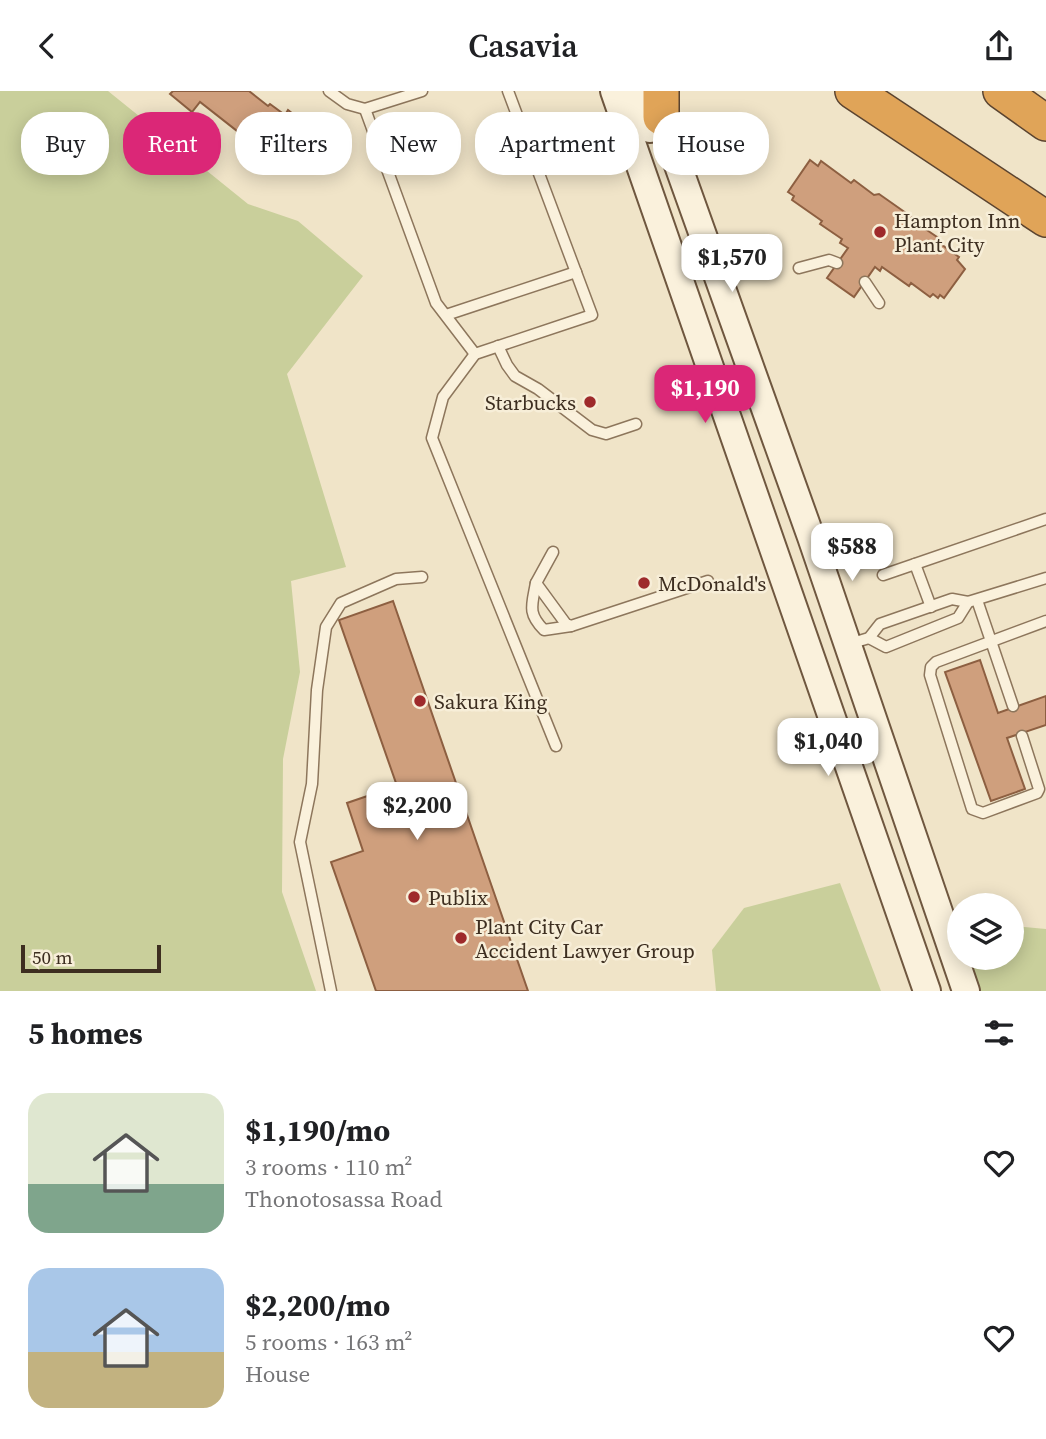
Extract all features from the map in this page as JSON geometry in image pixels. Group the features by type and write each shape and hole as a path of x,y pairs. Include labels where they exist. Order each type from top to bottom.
{"highway":[{"path":"853,91 1046,219"},
{"path":"1001,91 1046,124"}],"main road":[{"path":"620,91 682,285 927,991"},
{"path":"620,91 693,241 724,297"},
{"path":"658,100 744,352 858,641 895,783 966,991"},
{"path":"682,285 695,289 707,301 744,352"},
{"path":"774,549 819,624 836,641 858,641"},
{"path":"812,660 831,666 844,681 895,783"}],"lane":[{"path":"329,91 347,104 365,109 422,91"},
{"path":"508,91 593,315 475,354 443,397 432,438 556,746"},
{"path":"365,109 436,303 475,354"},
{"path":"799,268 829,260 837,263"},
{"path":"446,316 576,272"},
{"path":"865,282 879,303"},
{"path":"498,346 515,376 538,389 592,430 606,434 636,424"},
{"path":"883,575 1046,519"},
{"path":"553,552 536,583 531,607 533,619 544,630 571,626 708,581"},
{"path":"915,564 931,607"},
{"path":"331,991 300,842 312,784 317,690 326,627 341,603 397,579 422,577"},
{"path":"858,641 880,624 952,599 973,601 1046,578"},
{"path":"536,583 566,624 571,626"},
{"path":"858,641 886,647 958,618 973,601"},
{"path":"973,601 991,641 1013,706"},
{"path":"1022,736 1039,789 1037,793 983,813 972,809 930,675 931,667 936,662 1046,621"}],"green space":[{"path":"0,91 108,91 134,112 123,112 123,175 212,175 248,204 298,221 363,276 287,374 346,567 291,581 300,672 283,759 282,892 316,991 0,991"},
{"path":"840,883 881,991 716,991 712,950 744,908"},
{"path":"1024,927 1046,929 1046,991 981,991 974,970 1024,970"}],"building":[{"path":"173,91 249,91 281,112 235,112 235,129 221,118 221,112 213,112 200,102 192,112 170,94"},
{"name":"Hampton Inn Plant City","path":"810,160 818,166 821,161 851,183 854,180 874,195 879,194 916,220 915,222 940,239 938,242 959,257 957,260 965,269 944,298 933,294 930,297 882,267 880,271 875,267 854,297 827,278 848,248 840,243 842,239 820,224 822,221 792,200 794,196 788,192"},
{"path":"393,601 528,991 376,991 331,862 363,851 347,803 397,786 339,620"},
{"path":"980,660 998,713 1046,696 1046,725 1007,738 1025,789 991,801 945,672"}],"place":[{"name":"Hampton Inn Plant City","path":"880,232"},
{"name":"Starbucks","path":"590,402"},
{"name":"McDonald's","path":"644,583"},
{"name":"Sakura King","path":"420,701"},
{"name":"Publix","path":"414,897"},
{"name":"Plant City Car Accident Lawyer Group","path":"461,938"}]}
